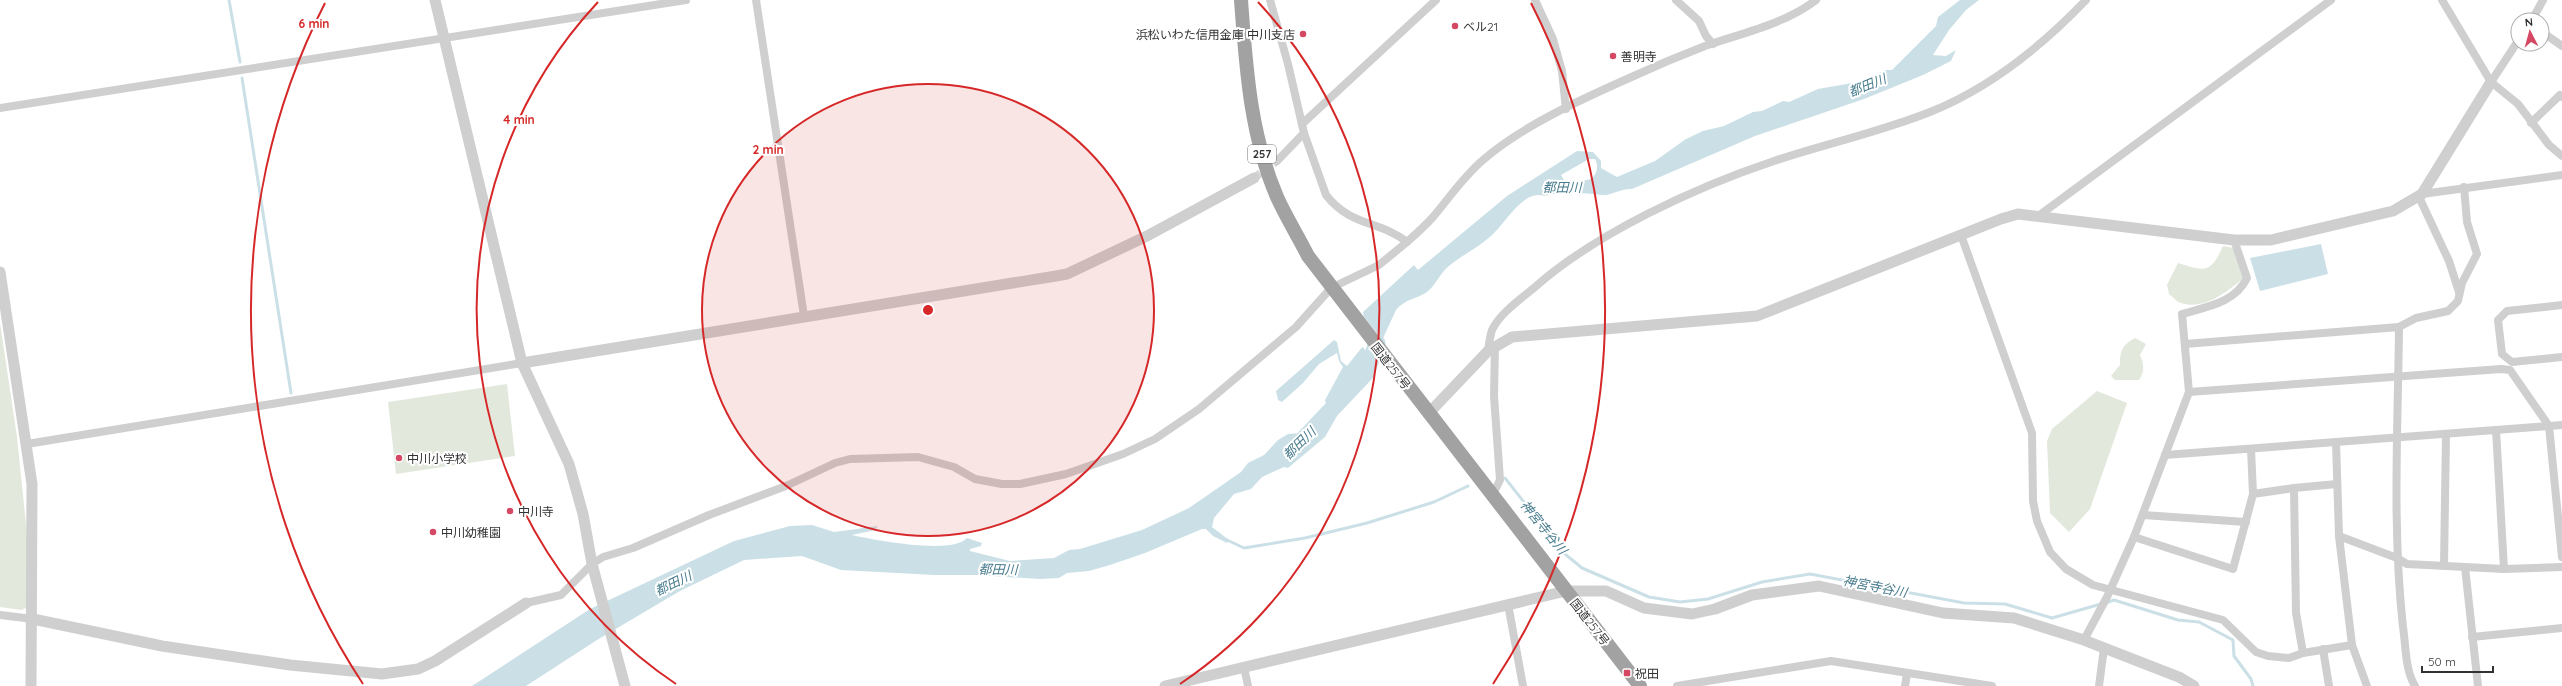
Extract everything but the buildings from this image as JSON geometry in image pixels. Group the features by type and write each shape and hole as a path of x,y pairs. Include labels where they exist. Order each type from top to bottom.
{"highway":[{"name":"国道257号","path":"1241,0 1248,92 1262,155 1277,197 1308,256 1332,290 1640,686"}],"street":[{"path":"435,0 522,363 569,464 582,514 592,564 625,686"},
{"path":"0,108 686,0"},
{"path":"756,0 804,316"},
{"path":"1270,0 1288,64 1304,133 1326,195 1341,212 1356,220 1395,233 1407,242"},
{"path":"1302,124 1436,0"},
{"path":"1535,0 1553,39 1562,71 1566,109"},
{"path":"1676,0 1699,21 1706,36 1713,44"},
{"path":"0,615 33,619 162,646 290,665 382,674 418,669 435,661 526,603 553,599 561,595 592,564 616,552 633,548 703,517 786,486 835,463 850,459 918,457 954,468 975,478 1002,484 1020,484 1093,465 1155,439 1199,409 1296,327 1332,290 1378,265 1407,242 1432,219 1457,185 1483,160 1514,138 1566,109 1628,78 1713,44 1748,33 1807,7 1816,0"},
{"path":"1492,496 1500,480 1494,396 1492,330 1503,316 1551,273 1589,246 1693,193 1772,162 1931,112 1994,78 2054,33 2086,0"},
{"path":"2037,217 2331,0"},
{"path":"2442,0 2490,82 2518,104 2532,123 2562,156"},
{"path":"2536,12 2543,0"},
{"path":"2550,38 2562,46"},
{"path":"2421,195 2490,82 2510,52"},
{"path":"2532,123 2561,95"},
{"path":"1277,161 1304,133"},
{"path":"1428,414 1492,348 1512,337 1757,316 1961,234 2018,214 2234,240 2271,240 2394,211 2421,195 2464,187 2562,175"},
{"path":"27,444 1067,274 1146,236 1254,178"},
{"path":"2185,344 2399,327 2416,318 2448,311 2458,301 2462,283 2477,254 2467,222 2464,187"},
{"path":"2421,195 2449,262 2460,293"},
{"path":"1961,234 2032,433 2033,501 2036,522 2050,552 2066,569 2093,584 2223,620 2256,652 2268,656 2289,658 2303,653 2352,645"},
{"path":"2084,640 2111,588 2134,537 2189,392 2182,314 2216,305 2230,298 2244,285 2247,278 2234,240"},
{"path":"0,272 32,484 33,619 31,686"},
{"path":"2562,305 2507,311 2498,320 2502,354 2512,362 2562,357"},
{"path":"2399,327 2398,438 2395,512 2397,558 2407,656 2411,680 2415,686"},
{"path":"2189,392 2502,369 2510,370 2549,426 2562,557"},
{"path":"2165,456 2562,425"},
{"path":"2496,430 2504,569"},
{"path":"2444,566 2446,434"},
{"path":"2336,442 2339,536 2352,645 2366,686"},
{"path":"2134,537 2233,569 2253,494 2251,449"},
{"path":"2253,494 2337,484"},
{"path":"2294,488 2296,613 2303,653"},
{"path":"2143,515 2246,522"},
{"path":"2339,536 2397,558 2407,564 2504,569 2562,567"},
{"path":"2465,567 2478,686"},
{"path":"1165,686 1566,591 1606,591 1644,608 1692,614 1715,609 1752,595 1819,586 1942,613 2014,618 2084,640 2179,677 2194,686"},
{"path":"1508,604 1523,686"},
{"path":"2472,637 2562,628"},
{"path":"2099,686 2104,648"},
{"path":"2323,649 2329,686"},
{"path":"1676,686 1718,683 1831,662 1988,686"},
{"path":"1244,667 1248,686"},
{"path":"1905,686 1907,674"}],"shaded area":[{"path":"2223,246 2234,248 2245,277 2232,288 2208,302 2190,305 2181,303 2169,294 2167,285 2178,263 2195,268 2206,268 2211,266 2215,261"},
{"path":"0,323 17,437 28,544 28,607 21,610 0,607"},
{"path":"2135,338 2146,344 2140,355 2143,368 2141,377 2139,380 2115,380 2111,376 2120,365 2121,352 2127,343"},
{"path":"507,384 515,456 396,474 388,402"},
{"path":"2097,391 2127,403 2090,509 2069,532 2050,513 2047,441 2052,429"}],"water":[{"path":"1960,0 1979,0 1966,10 1949,30 1933,55 1946,56 1956,50 1951,61 1923,75 1864,99 1755,136 1632,189 1605,195 1558,193 1544,196 1536,195 1522,202 1491,236 1446,269 1427,292 1407,301 1396,310 1373,360 1362,372 1325,437 1288,468 1284,467 1262,477 1251,489 1234,494 1214,518 1212,527 1229,540 1227,543 1213,536 1206,529 1202,529 1145,553 1110,565 1089,571 1067,573 1059,578 1040,579 841,570 802,556 744,560 680,591 597,640 526,686 472,686 590,609 734,541 790,526 812,525 834,532 878,526 875,530 852,535 912,545 946,545 959,543 967,538 982,543 981,546 970,549 970,551 1010,561 1054,558 1069,550 1080,549 1142,530 1189,508 1241,472 1248,463 1264,455 1278,440 1288,434 1313,432 1326,404 1325,400 1343,367 1339,361 1337,353 1319,364 1303,383 1282,402 1278,400 1276,391 1334,340 1337,342 1341,361 1347,366 1367,341 1363,312 1414,265 1418,270 1507,196 1577,151 1593,152 1601,161 1601,168 1617,177 1655,161 1686,139 1703,131 1724,126 1753,112 1762,111 1783,101 1789,102 1818,89 1858,82 1886,70 1892,70 1936,26 1938,17","holes":["1589,159 1595,159 1597,170 1591,179 1577,182 1564,180 1561,175"]},
{"path":"2321,244 2328,274 2260,291 2250,258"}],"pier":[{"path":"1361,313 1384,342 1374,361 1361,345 1365,341"}],"waterway":[{"path":"229,0 240,62"},
{"path":"242,78 291,393"},
{"name":"都田川","path":"1295,448 1366,373 1377,343"},
{"name":"神宮寺谷川","path":"1505,478 1565,554 1582,568 1649,597 1680,602 1708,599 1762,582 1810,574 1964,603 2005,604 2052,618 2101,604"},
{"name":"神宮寺谷川","path":"1225,539 1244,548 1305,538 1367,523 1434,502 1468,486"},
{"name":"神宮寺谷川","path":"2106,603 2114,600 2178,620 2199,622 2233,640 2234,656 2251,679 2253,686"}],"tunnel":[{"path":"1254,178 1277,161"}],"place":[{"name":"ベル21","path":"1455,26"},
{"name":"浜松いわた信用金庫 中川支店","path":"1303,34"},
{"name":"善明寺","path":"1613,56"},
{"name":"中川小学校","path":"399,458"},
{"name":"中川寺","path":"510,511"},
{"name":"中川幼稚園","path":"433,532"},
{"name":"祝田","path":"1627,673"}]}
